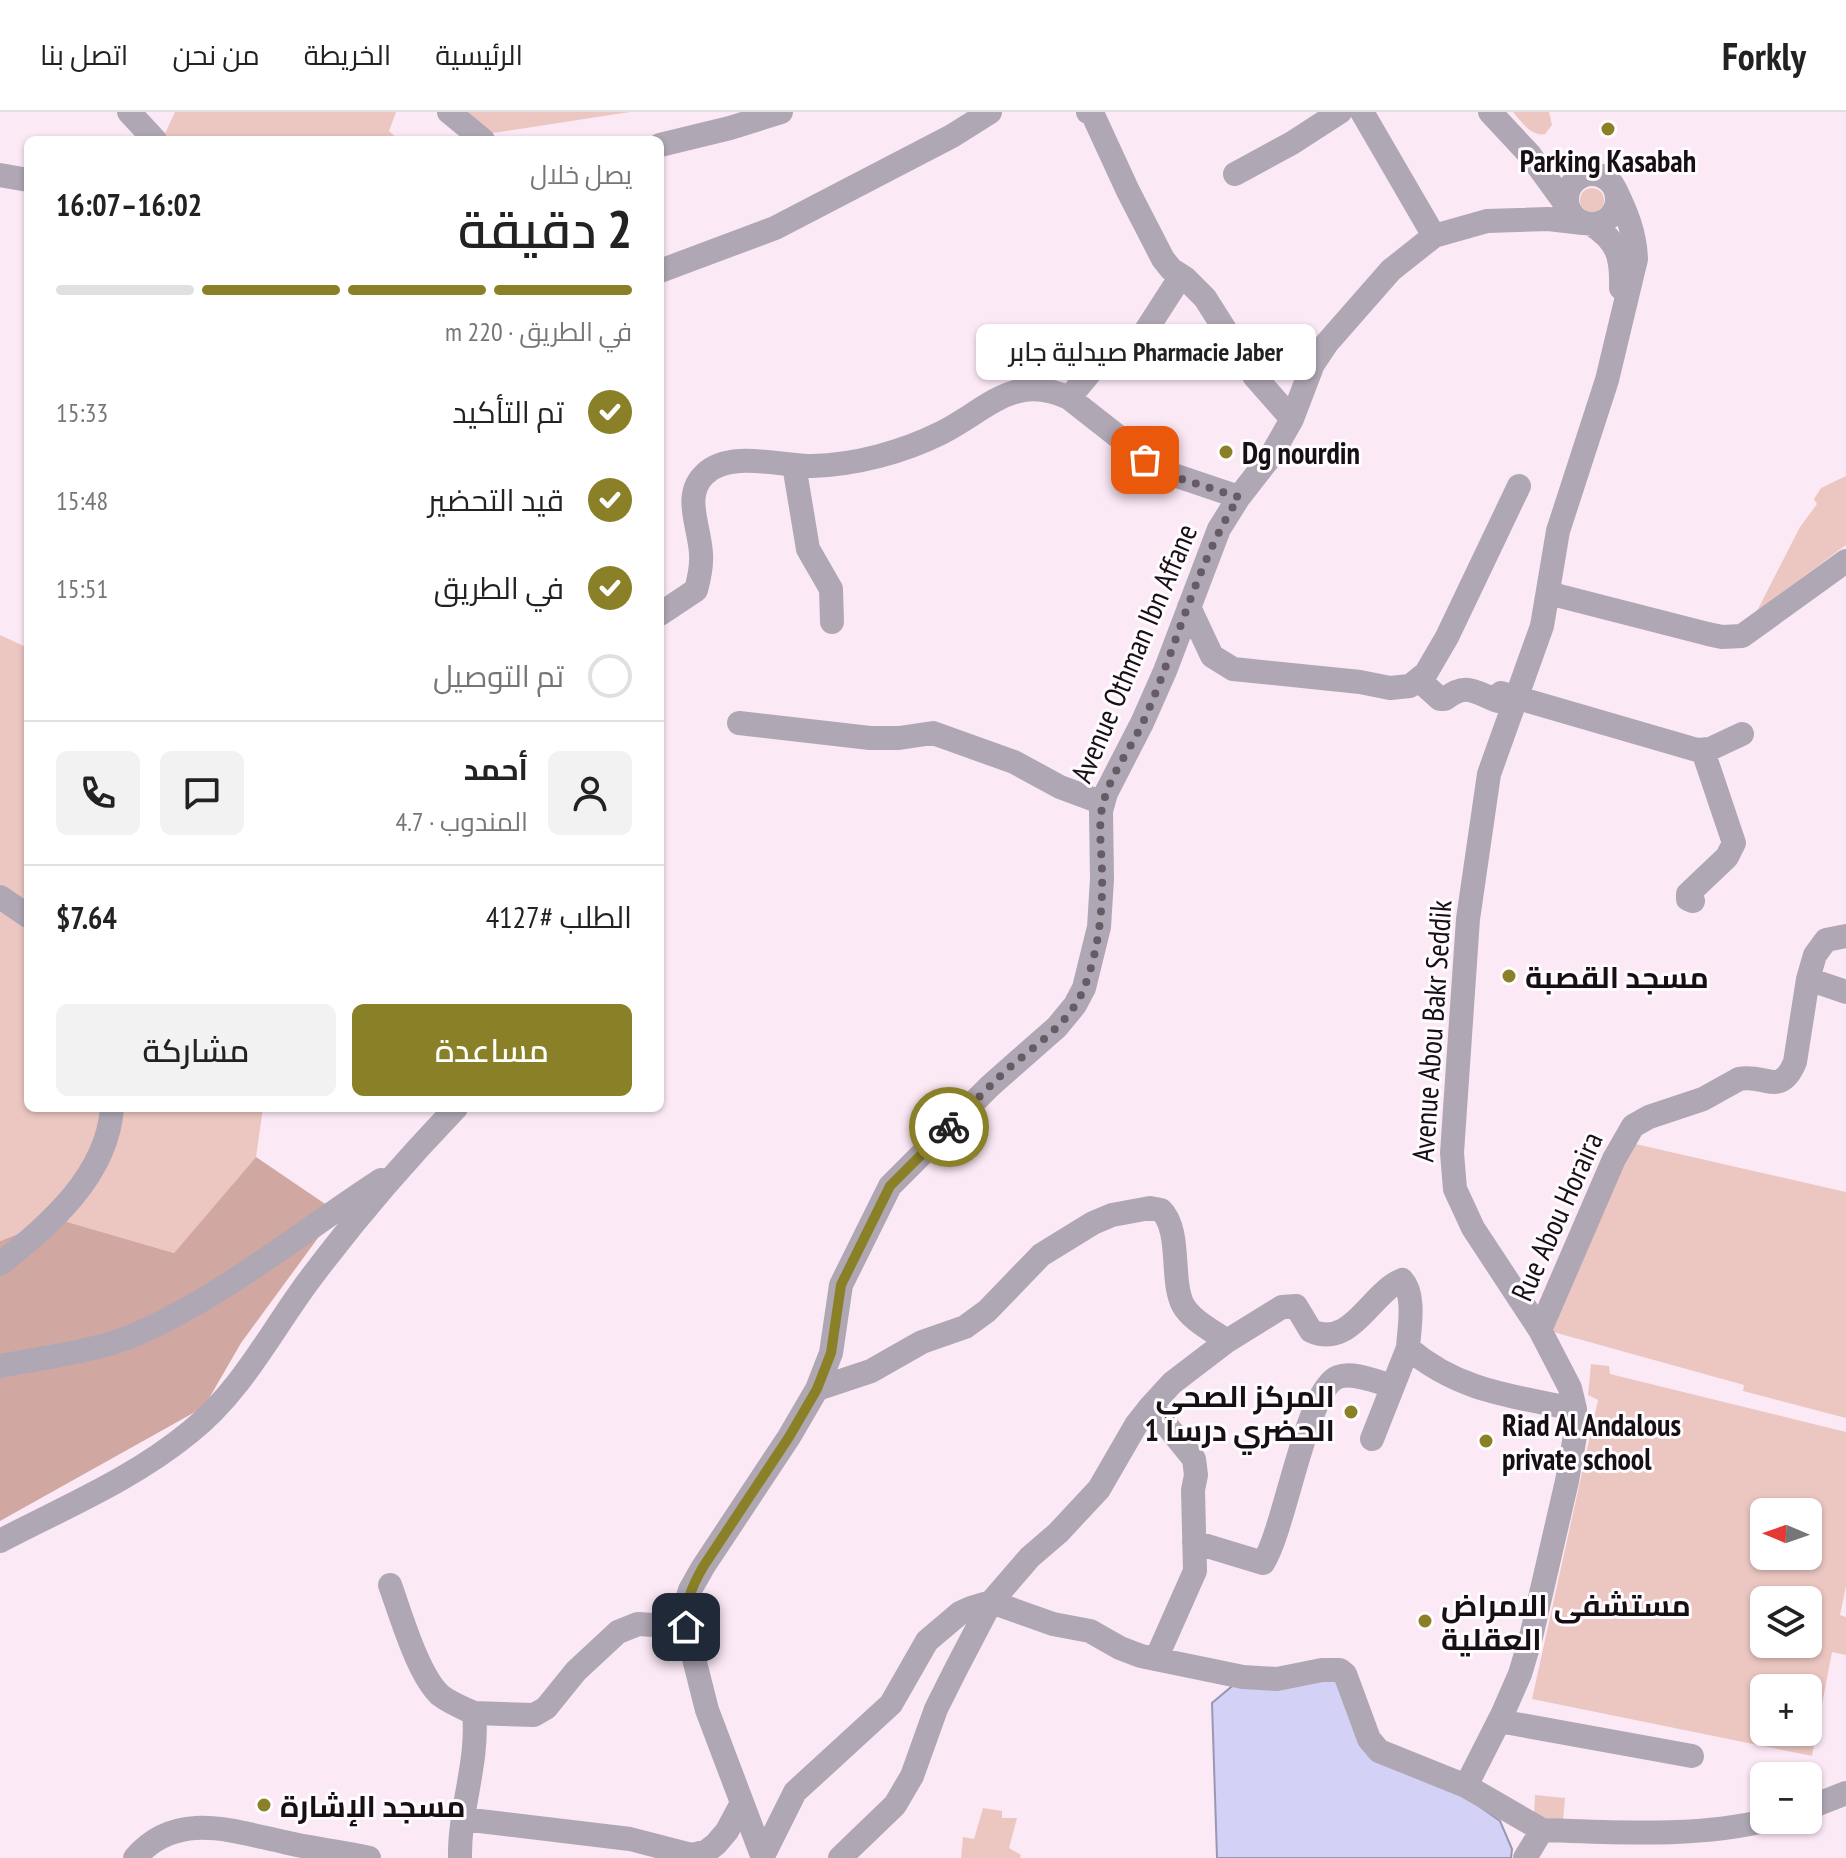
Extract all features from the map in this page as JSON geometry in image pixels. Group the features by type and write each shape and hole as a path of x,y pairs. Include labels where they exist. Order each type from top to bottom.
{"street":[{"path":"129,112 151,136"},
{"path":"449,112 478,136"},
{"path":"664,144 781,112"},
{"path":"664,270 775,228 952,136 990,112"},
{"path":"1088,112 1093,115 1163,259 1205,298 1255,377 1292,419"},
{"path":"1362,112 1434,236"},
{"path":"1490,112 1530,155 1573,218 1604,233 1617,249 1621,323"},
{"path":"1235,174 1330,114"},
{"path":"1530,155 1551,166 1606,177 1616,191 1630,220 1636,259 1621,323"},
{"path":"1573,218 1569,189 1573,181 1589,173"},
{"path":"0,175 24,179"},
{"path":"1573,218 1606,220 1618,199 1616,191"},
{"name":"Avenue Othman Ibn Affane","path":"763,1857 707,1710 686,1627 685,1607 690,1590 817,1389 831,1353 841,1285 890,1186 990,1086 1057,1027 1084,988 1099,927 1103,803 1142,723 1219,529 1271,456 1292,419 1313,364 1327,343 1391,270 1434,236 1487,221 1573,218"},
{"path":"1069,398 1093,369 1143,335 1181,276"},
{"name":"Avenue Abou Bakr Seddik","path":"1466,1786 1520,1674 1575,1436 1575,1409 1570,1388 1540,1330 1473,1228 1455,1189 1452,1153 1468,919 1489,774 1534,654 1558,531 1607,380 1621,323"},
{"path":"664,612 696,590 700,576 700,543 692,504 693,491 697,481 708,470 726,463 843,463 902,448 942,432 990,402 1020,390 1051,390 1069,398 1162,471 1239,497"},
{"path":"794,465 808,549 831,589 832,622"},
{"path":"1189,607 1212,656 1233,669 1400,689 1419,680 1447,637 1519,486"},
{"path":"1548,593 1708,634 1742,636 1846,561"},
{"path":"1419,680 1442,700 1459,689 1498,701 1501,693 1706,750 1742,734"},
{"path":"739,723 870,738 933,733 1014,762 1060,787 1103,803"},
{"path":"1693,901 1688,899 1688,894 1730,853 1734,843 1706,750"},
{"path":"0,897 24,913"},
{"name":"Rue Abou Horaira","path":"1540,1330 1614,1159 1633,1126 1649,1117 1703,1099 1739,1079 1779,1082 1787,1078 1795,1062 1808,979 1815,955 1826,940 1846,936"},
{"path":"1808,979 1846,992"},
{"path":"0,1264 57,1216 84,1184 111,1128 112,1112"},
{"path":"0,1541 123,1478 191,1432 234,1388 310,1279 403,1166 452,1112"},
{"path":"0,1366 86,1350 135,1334 187,1308 263,1261 403,1166"},
{"path":"817,1389 871,1371 922,1342 965,1327 987,1311 1041,1255 1103,1218 1150,1208 1161,1210 1169,1221 1182,1304 1191,1315 1227,1341"},
{"path":"840,1858 895,1805 912,1776 948,1683 991,1602 1030,1557 1058,1533 1099,1489 1136,1425 1172,1383 1227,1341 1272,1312 1296,1306 1311,1331 1331,1335 1351,1326 1390,1287 1402,1280 1407,1286 1410,1304 1408,1348 1372,1439"},
{"path":"1408,1348 1430,1367 1455,1381 1575,1409"},
{"path":"1194,1542 1263,1563 1314,1413 1331,1382 1343,1376 1392,1386"},
{"path":"1151,1406 1194,1459 1196,1475 1193,1490 1195,1571 1156,1659"},
{"path":"390,1585 416,1654 434,1689 446,1699 474,1713 534,1715 546,1708 576,1671 618,1632 638,1624 686,1627"},
{"path":"763,1857 795,1792 891,1704 927,1641 960,1613 991,1602 1053,1624 1090,1631 1120,1648 1156,1659 1258,1679 1340,1670 1348,1682 1369,1739 1379,1751 1466,1786 1542,1830 1698,1830 1750,1824"},
{"path":"460,1858 474,1752 474,1713"},
{"path":"1499,1721 1692,1756"},
{"path":"1822,1802 1846,1793"},
{"path":"463,1819 630,1839 683,1856 700,1854 716,1844 742,1803"},
{"path":"135,1858 160,1837 173,1831 213,1827 369,1858"},
{"path":"1525,1858 1542,1830"}],"shaded area":[{"path":"175,112 396,112 389,131 395,136 164,136"},
{"path":"450,112 630,112 493,133"},
{"path":"1513,112 1549,112 1552,125 1545,134 1535,133"},
{"path":"1592,188 1600,192 1604,200 1600,208 1592,212 1584,208 1580,200 1584,192"},
{"path":"1846,476 1846,545 1757,611 1800,527 1817,504 1814,499 1821,488"},
{"path":"0,635 24,646 24,1112 262,1112 256,1157 174,1253 57,1219 0,1241"},
{"path":"1631,1143 1846,1192 1846,1418 1743,1391 1744,1385 1546,1330"},
{"path":"256,1157 337,1212 241,1343 204,1407 0,1521 0,1241 57,1219 174,1253"},
{"path":"1591,1364 1609,1366 1610,1374 1846,1432 1846,1586 1840,1615 1846,1617 1846,1655 1832,1652 1822,1704 1822,1674 1750,1674 1750,1743 1532,1699 1598,1400 1588,1395"},
{"path":"1763,1746 1814,1746 1812,1756"},
{"path":"1535,1795 1565,1798 1563,1821 1534,1816"},
{"path":"983,1808 1002,1811 1002,1818 1017,1818 1009,1848 1021,1855 1020,1858 961,1858 963,1837 974,1839"}],"water":[{"path":"1340,1670 1367,1750 1456,1790 1500,1821 1512,1849 1511,1858 1217,1858 1212,1703 1243,1677"}],"way so far":[{"path":"949,1127 1010,1067 1057,1027 1084,988 1099,927 1101,811 1106,793 1165,671 1219,529 1239,497 1181,479 1145,460"}],"place":[{"name":"Parking Kasabah","path":"1608,129"},
{"name":"Dg nourdin","path":"1226,452"},
{"name":"Pharmacie Jaber صيدلية جابر","path":"1145,460"},
{"name":"مسجد القصبة","path":"1509,976"},
{"name":"المركز الصحي الحضري درسا 1","path":"1351,1412"},
{"name":"Riad Al Andalous private school","path":"1486,1441"},
{"name":"مستشفى الامراض العقلية","path":"1425,1621"},
{"name":"مسجد الإشارة","path":"264,1805"}],"route":[{"path":"686,1627 685,1607 690,1590 789,1437 823,1378 831,1353 841,1285 890,1186 949,1127"}]}
